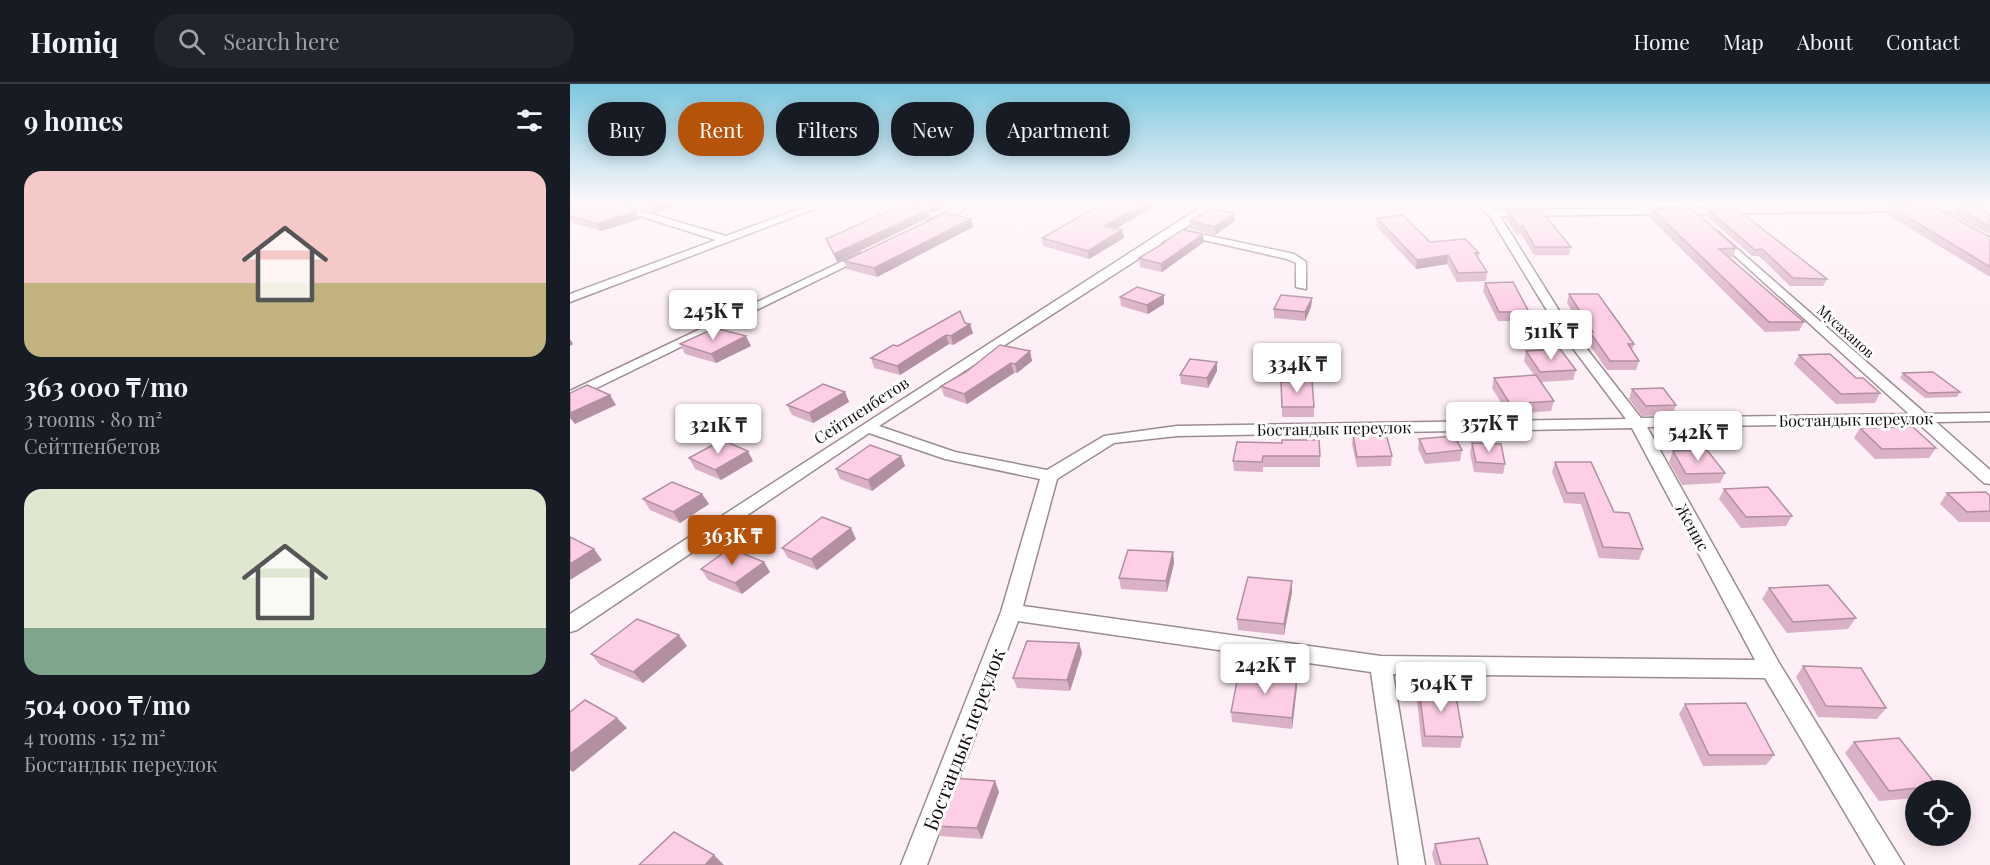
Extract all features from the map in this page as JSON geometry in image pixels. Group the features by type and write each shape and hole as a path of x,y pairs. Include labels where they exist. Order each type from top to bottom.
{"street":[{"name":"Сейтпенбетов","path":"570,624 867,427 1161,239"},
{"path":"1213,239 1290,256 1301,262 1302,287"},
{"name":"Женис","path":"1509,239 1563,327 1637,423 1771,669 1891,865"},
{"name":"Мусаханов","path":"1723,239 1990,479"},
{"path":"570,298 727,240"},
{"path":"570,397 876,249"},
{"name":"Бостандык переулок","path":"914,865 1011,612 1049,476 1110,439 1177,431 1990,417"},
{"path":"867,427 951,456 1049,476"},
{"path":"1011,612 1381,665 1771,669"},
{"path":"1381,665 1412,865"}],"building":[{"path":"826,239 865,239 834,254"},
{"path":"889,239 931,239 874,268 844,261"},
{"path":"1047,239 1107,239 1088,251"},
{"path":"1167,239 1195,239 1161,264 1139,258 1164,243 1162,243"},
{"path":"1397,239 1427,239 1430,242 1465,239 1479,253 1475,253 1487,272 1458,273 1448,255 1417,260"},
{"path":"1531,239 1565,239 1571,247 1535,247"},
{"path":"1684,239 1726,239 1736,248 1719,249 1804,322 1769,322"},
{"path":"1743,239 1776,239 1827,279 1793,278 1762,249 1755,250"},
{"path":"1945,239 1990,239 1990,267"},
{"path":"1513,282 1529,312 1499,312 1485,283"},
{"path":"1137,287 1164,295 1147,305 1120,297"},
{"path":"1569,294 1598,294 1634,344 1628,344 1639,361 1610,361 1590,332 1593,332"},
{"path":"1281,295 1312,298 1305,312 1274,309"},
{"path":"960,311 965,323 970,324 951,336 946,335 897,366 871,358 893,345 898,346"},
{"path":"715,328 746,336 711,354 680,344"},
{"path":"1000,345 1030,351 1015,364 1011,363 964,394 941,386 966,372"},
{"path":"1560,349 1576,370 1540,372 1526,351"},
{"path":"1830,354 1856,378 1863,378 1880,393 1841,394 1799,355"},
{"path":"1190,359 1217,362 1207,378 1180,375"},
{"path":"1933,372 1960,392 1928,393 1903,373"},
{"path":"1536,375 1554,401 1510,404 1494,378"},
{"path":"1312,381 1314,407 1282,407 1281,382"},
{"path":"823,384 845,392 809,413 787,405"},
{"path":"587,385 610,395 570,413 570,393"},
{"path":"1663,388 1676,405 1646,406 1632,389"},
{"path":"1913,427 1936,448 1882,449 1860,428"},
{"path":"1386,434 1392,456 1357,457 1353,435"},
{"path":"1454,436 1462,450 1426,454 1419,439"},
{"path":"722,440 748,451 715,470 689,458"},
{"path":"1282,440 1319,440 1320,456 1263,456 1262,462 1233,461 1237,442 1282,443"},
{"path":"1472,443 1501,444 1505,464 1476,462"},
{"path":"870,445 901,456 868,480 836,469"},
{"path":"1707,450 1725,473 1686,474 1673,451"},
{"path":"1555,462 1591,462 1614,512 1629,513 1643,549 1603,547 1584,493 1567,493"},
{"path":"672,482 702,494 673,512 643,499"},
{"path":"1768,487 1792,516 1746,517 1724,489"},
{"path":"1986,492 1990,496 1990,511 1967,512 1947,493"},
{"path":"822,517 851,528 811,559 782,548"},
{"path":"570,537 594,549 570,564"},
{"path":"730,548 764,562 735,583 701,569"},
{"path":"1128,550 1173,552 1166,581 1119,578"},
{"path":"1248,577 1292,581 1284,624 1237,619"},
{"path":"1828,585 1856,618 1793,622 1769,588"},
{"path":"637,619 679,635 633,672 591,654"},
{"path":"1027,641 1079,643 1067,680 1013,678"},
{"path":"1803,666 1861,668 1886,708 1826,706"},
{"path":"1239,671 1297,677 1292,718 1231,712"},
{"path":"1419,690 1455,690 1463,737 1425,736"},
{"path":"585,700 617,718 570,754 570,712"},
{"path":"1746,703 1774,755 1709,755 1685,704"},
{"path":"1899,738 1932,780 1905,780 1905,789 1889,791 1854,742"},
{"path":"952,778 995,781 977,828 934,826"},
{"path":"674,832 714,855 705,865 639,865"},
{"path":"1479,838 1488,865 1441,865 1435,844"}]}
